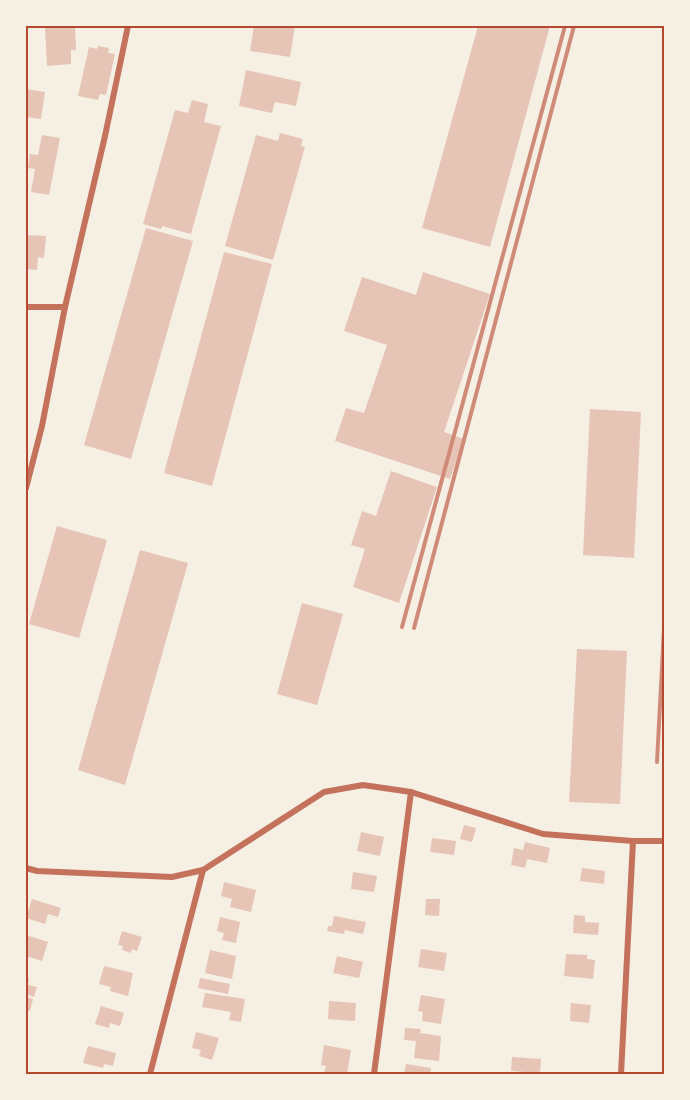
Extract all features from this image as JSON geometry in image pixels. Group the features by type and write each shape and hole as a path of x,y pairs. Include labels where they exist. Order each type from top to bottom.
{"street":[{"path":"26,488 42,426 64,307 105,136 128,26"},
{"path":"26,307 64,307"},
{"path":"26,868 37,871 172,877 203,870 324,792 363,785 411,792 543,834 664,841"},
{"path":"374,1074 411,792"},
{"path":"621,1074 633,841"},
{"path":"150,1074 203,870"}],"building":[{"path":"75,26 76,50 71,50 71,64 47,66 45,28"},
{"path":"254,26 295,26 290,57 250,51"},
{"path":"478,26 550,26 490,247 422,228"},
{"path":"98,46 109,48 108,53 115,54 106,95 100,94 98,100 78,96 89,47 97,49"},
{"path":"246,70 301,82 296,106 275,102 272,113 239,106"},
{"path":"26,89 45,92 41,119 26,117"},
{"path":"192,100 208,104 204,122 221,126 191,234 162,226 161,229 143,224 175,110 188,113"},
{"path":"280,133 303,139 301,146 305,147 273,260 225,246 256,135 278,141"},
{"path":"42,135 60,138 49,195 31,192 35,169 28,168 30,154 38,155"},
{"path":"146,228 193,241 131,459 84,445"},
{"path":"26,235 46,236 44,258 38,257 37,270 26,269"},
{"path":"224,252 272,264 212,486 164,473"},
{"path":"423,272 490,294 444,432 464,439 450,479 335,441 346,408 364,413 387,345 344,331 362,277 416,295"},
{"path":"590,409 641,412 634,558 583,555"},
{"path":"391,471 437,487 399,603 353,587 365,549 351,545 362,511 376,516"},
{"path":"57,526 107,540 79,638 29,624"},
{"path":"140,550 188,563 125,785 78,770"},
{"path":"302,603 343,614 317,705 277,694"},
{"path":"577,649 627,651 620,804 569,802"},
{"path":"464,825 476,828 472,842 460,839"},
{"path":"361,832 384,837 380,856 357,851"},
{"path":"432,838 456,841 454,855 430,852"},
{"path":"525,842 550,848 547,863 527,859 525,868 511,865 514,848 523,850"},
{"path":"582,868 605,871 604,884 580,881"},
{"path":"353,872 377,876 374,892 351,889"},
{"path":"224,882 256,890 251,912 230,907 232,899 221,896"},
{"path":"32,899 61,908 58,917 48,914 45,924 26,918"},
{"path":"426,899 440,899 439,916 425,915"},
{"path":"574,915 585,916 585,922 599,923 598,935 573,933"},
{"path":"334,916 366,922 363,934 345,930 344,934 327,931 328,926 332,926"},
{"path":"220,917 240,922 236,943 222,940 224,933 217,931"},
{"path":"122,931 142,937 137,951 132,949 131,953 122,950 123,946 118,945"},
{"path":"26,935 48,942 42,961 26,956"},
{"path":"421,949 447,953 444,971 418,967"},
{"path":"210,950 236,956 232,979 205,973"},
{"path":"566,954 587,955 587,959 595,960 593,979 564,976"},
{"path":"337,956 363,962 359,978 333,973"},
{"path":"104,966 133,973 128,996 110,991 111,987 99,984"},
{"path":"26,978 29,979 28,985 37,987 34,997 26,994"},
{"path":"200,978 230,984 228,994 198,988"},
{"path":"205,993 245,999 241,1022 229,1020 231,1012 202,1007"},
{"path":"421,995 445,999 441,1024 422,1021 423,1012 418,1011"},
{"path":"26,997 33,999 30,1011 26,1010"},
{"path":"329,1001 356,1003 355,1021 328,1019"},
{"path":"571,1003 591,1005 589,1023 570,1021"},
{"path":"101,1006 124,1013 120,1026 110,1023 109,1028 95,1024"},
{"path":"405,1028 421,1029 420,1033 441,1036 439,1061 414,1058 416,1041 404,1040"},
{"path":"196,1032 219,1038 212,1060 199,1056 201,1050 192,1048"},
{"path":"324,1045 351,1050 347,1074 324,1073 326,1066 321,1065"},
{"path":"88,1046 116,1053 113,1066 104,1064 103,1068 83,1063"},
{"path":"512,1057 541,1059 540,1073 511,1071"},
{"path":"406,1064 431,1068 430,1074 404,1074"}],"railway":[{"path":"402,627 565,26"},
{"path":"414,628 574,26"},
{"path":"657,762 664,629"}]}
